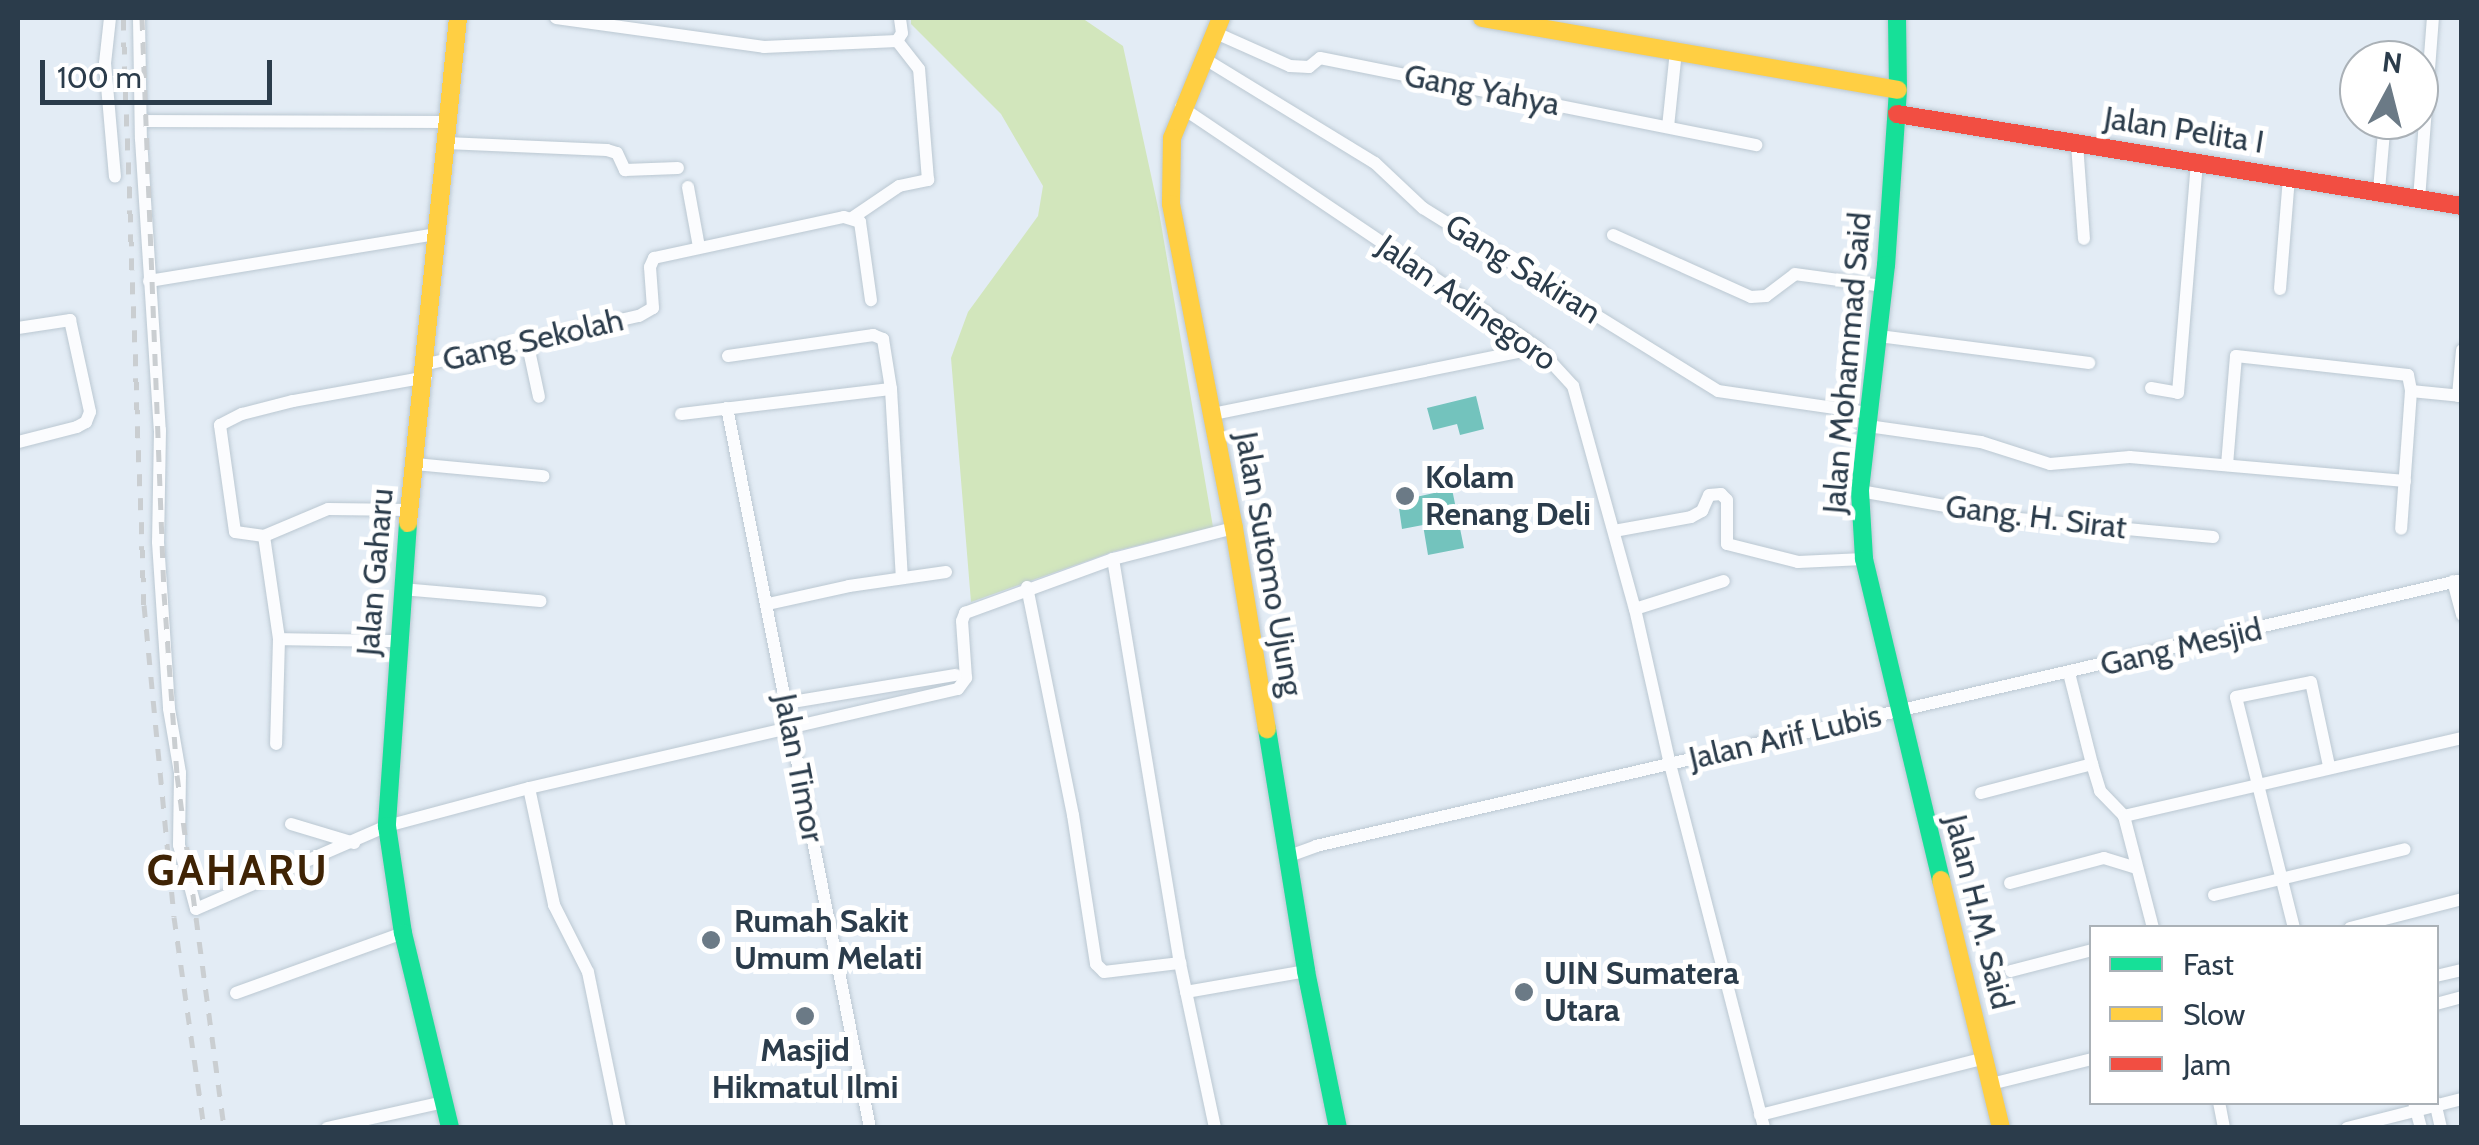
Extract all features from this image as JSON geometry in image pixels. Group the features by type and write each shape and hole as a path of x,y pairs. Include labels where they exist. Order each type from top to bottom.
{"main road":[{"name":"Jalan Gaharu","path":"450,1128 403,934 387,826 402,588 458,18"},
{"path":"1482,18 1898,90"},
{"name":"Jalan Mohammad Said","path":"1898,18 1897,114 1879,336 1860,490 1864,559 1899,710"},
{"name":"Jalan Sutomo Ujung","path":"1219,25 1181,107 1168,168 1171,204 1234,528 1306,971 1338,1128"},
{"name":"Jalan Pelita I","path":"1897,114 2462,206"},
{"name":"Jalan H.M. Said","path":"1899,710 2000,1128"}],"street":[{"path":"110,18 105,62 115,177"},
{"path":"139,18 149,282 160,430 158,542 169,709 180,773 179,845 192,906 200,910 387,826 528,788 958,688 966,678 963,616 1028,587 1113,559 1234,528"},
{"path":"556,18 764,47 897,41"},
{"path":"897,41 902,34 900,18"},
{"path":"2419,198 2433,18"},
{"name":"Gang Yahya","path":"1219,25 1290,66 1309,67 1320,58 1756,144"},
{"path":"872,300 860,222 852,218 899,186 928,180 919,69 897,41"},
{"path":"1668,127 1676,51"},
{"name":"Gang Sakiran","path":"1205,59 1375,163 1423,208 1718,391 1982,442 2050,464 2130,456 2405,481"},
{"name":"Jalan Adinegoro","path":"1181,107 1538,348 1574,386 1636,609 1670,764 1762,1121"},
{"path":"141,120 447,122"},
{"path":"2379,190 2383,140"},
{"path":"446,143 607,150 617,153 626,170 678,168"},
{"path":"2076,144 2084,240"},
{"path":"2151,388 2178,393 2197,162"},
{"path":"2280,289 2288,176"},
{"path":"688,188 700,247"},
{"name":"Gang Sekolah","path":"264,536 242,535 232,526 220,425 242,414 648,313 654,303 650,262 700,247 852,218"},
{"path":"149,282 437,234"},
{"path":"1612,235 1751,296 1766,296 1795,274 1883,286"},
{"path":"18,328 70,320 90,412 86,422 77,428 18,442"},
{"path":"728,356 880,335 891,388 902,577"},
{"path":"1879,336 2089,362"},
{"path":"528,341 539,397"},
{"path":"1213,414 1538,348"},
{"path":"2411,391 2460,396 2462,350"},
{"path":"2227,466 2236,356 2408,375 2411,391 2402,529"},
{"path":"682,414 891,388"},
{"name":"Jalan Timor","path":"727,408 870,1128"},
{"path":"415,464 543,476"},
{"name":"Gang. H. Sirat","path":"1860,490 2020,519 2213,537"},
{"path":"1614,531 1690,517 1702,511 1709,495 1721,494 1727,500 1728,544 1798,562 1864,559"},
{"path":"276,744 279,639 264,536 328,508 410,510"},
{"path":"1113,559 1180,963 1215,1128"},
{"path":"768,604 946,572"},
{"path":"2457,580 2462,615"},
{"name":"Gang Mesjid","path":"1899,710 2457,580"},
{"path":"1636,609 1724,581"},
{"path":"1028,587 1073,815 1096,964 1104,972 1180,963"},
{"path":"402,588 540,601"},
{"path":"279,639 398,642"},
{"path":"2069,673 2100,791 2124,816 2152,925"},
{"path":"786,703 956,674"},
{"path":"2293,925 2235,698 2311,682 2329,766"},
{"name":"Jalan Arif Lubis","path":"1670,764 1899,710"},
{"path":"2124,816 2462,738"},
{"path":"1289,856 1316,846 1670,764"},
{"path":"1981,793 2092,764"},
{"path":"528,788 554,905 588,972 620,1128"},
{"path":"290,824 354,843"},
{"path":"2214,895 2405,849"},
{"path":"2010,884 2104,858 2137,868"},
{"path":"2362,925 2462,899"},
{"path":"236,993 403,934"},
{"path":"2011,971 2089,951"},
{"path":"1186,992 1306,971"},
{"path":"1762,1121 1984,1058"},
{"path":"1991,1084 2089,1061"},
{"path":"328,1128 444,1102"},
{"path":"2347,1128 2415,1106 2421,1128"}],"shaded area":[{"path":"911,18 1082,18 1123,46 1159,212 1213,527 1115,551 971,602 951,358 968,312 1038,216 1043,186 1001,114 911,24"},
{"path":"1476,396 1484,429 1460,435 1457,424 1433,430 1427,408"},
{"path":"1452,489 1464,548 1428,555 1423,525 1402,529 1398,501"}],"railway":[{"path":"123,18 144,605 174,917 204,1128"},
{"path":"142,18 164,593 177,775 224,1128"}],"traffic: fast":[{"path":"1897,18 1898,90 1886,265 1860,491 1864,559 1941,880"},
{"path":"408,523 387,826 403,933 450,1128"},
{"path":"1267,729 1306,971 1338,1128"}],"traffic: slow":[{"path":"408,523 458,18"},
{"path":"1221,18 1172,138 1171,204 1234,528 1267,729"},
{"path":"1482,18 1898,90"},
{"path":"1941,880 2001,1128"}],"traffic: jam":[{"path":"1897,114 2462,206"}],"place":[{"name":"Kolam Renang Deli","path":"1405,496"},
{"name":"Rumah Sakit Umum Melati","path":"711,940"},
{"name":"UIN Sumatera Utara","path":"1524,992"},
{"name":"Masjid Hikmatul Ilmi","path":"805,1016"}],"district":[{"name":"GAHARU","path":"238,870"}]}
